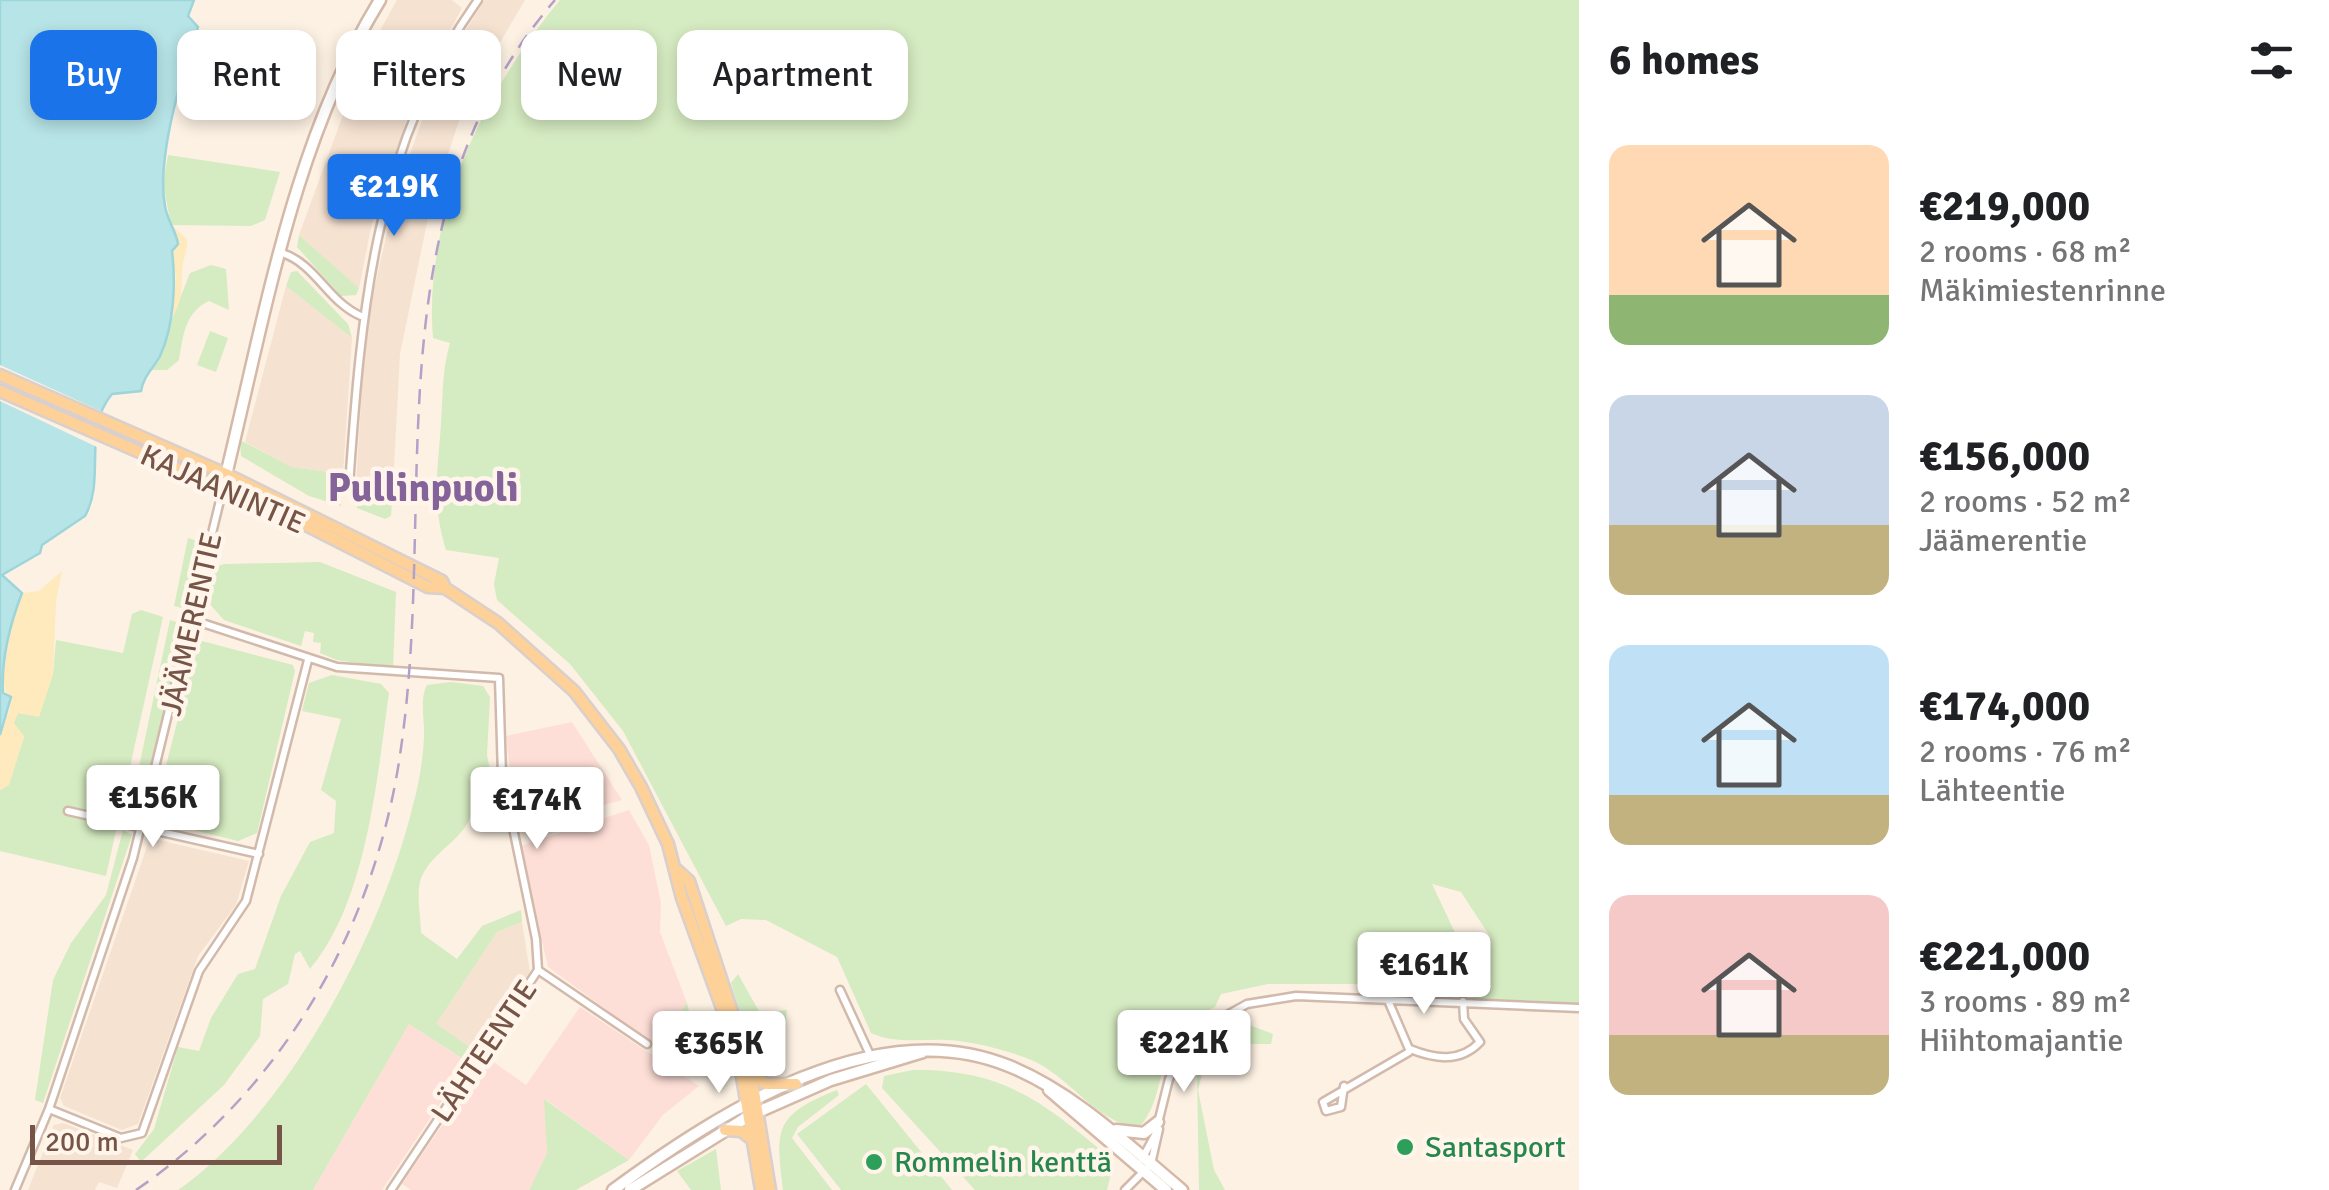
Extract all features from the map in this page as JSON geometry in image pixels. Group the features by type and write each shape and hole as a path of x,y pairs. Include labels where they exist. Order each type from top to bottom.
{"main road":[{"name":"KAJAANINTIE","path":"0,376 226,474 408,562 442,580 445,588 428,587 223,487 0,391"},
{"path":"445,588 498,623 574,691 632,770 676,870 682,898 723,1011 753,1108 770,1190"},
{"path":"676,870 689,881 750,1067 761,1190"},
{"path":"750,1067 765,1084 796,1084"},
{"path":"725,1130 741,1132 754,1140"}],"street":[{"name":"JÄÄMERENTIE","path":"364,30 380,0"},
{"path":"458,30 478,0"},
{"name":"JÄÄMERENTIE","path":"15,1190 49,1109 141,825 293,208 336,91"},
{"path":"348,486 361,316 382,215 415,120"},
{"path":"282,254 302,262 341,306 361,316"},
{"name":"LÄHTEENTIE","path":"193,620 308,660 357,670 499,678 502,775 536,939 538,970 391,1190"},
{"path":"49,1109 121,1138 142,1133 199,971 240,913 260,854 308,660"},
{"path":"68,811 260,854"},
{"path":"538,970 647,1044"},
{"path":"840,990 872,1060"},
{"path":"1125,1190 1160,1138 1158,1122 1180,1057 1209,1025 1235,1008 1280,996 1463,1000 1579,1008"},
{"path":"1386,998 1409,1048"},
{"path":"1344,1086 1409,1048 1452,1058 1463,1056 1480,1042 1466,1023 1463,1000"},
{"path":"613,1190 796,1084 872,1060 924,1052 984,1058 1010,1066 1106,1126 1166,1190"},
{"path":"630,1190 753,1108 872,1060"},
{"path":"1049,1089 1182,1190"},
{"path":"1106,1126 1137,1134 1158,1122"}],"shaded area":[{"path":"397,0 452,0 462,8 450,30 380,30"},
{"path":"485,0 525,0 501,41 501,30 466,30"},
{"path":"341,120 406,120 372,223 359,288 299,235"},
{"path":"422,120 459,120 430,208 400,354 393,486 356,483 366,323 397,190"},
{"path":"286,286 352,338 343,474 292,467 245,442"},
{"path":"572,722 622,800 517,829 506,736"},
{"path":"629,810 649,845 661,903 660,932 687,1003 656,1046 548,967 520,846"},
{"path":"150,838 249,861 236,905 198,956 138,1124 122,1130 64,1106 60,1098"},
{"path":"522,922 530,972 475,1051 435,1025 497,932"},
{"path":"580,1007 699,1086 663,1115 629,1160 545,1099 547,1153 529,1190 411,1190 402,1184 488,1058 526,1085"},
{"path":"409,1024 468,1062 382,1190 313,1190"},
{"path":"63,1123 133,1150 117,1188 99,1182 95,1190 28,1190 54,1125"}],"green space":[{"path":"560,0 1579,0 1579,1008 1463,1001 1471,951 1491,938 1461,892 1432,884 1457,937 1362,984 1268,984 1221,994 1215,1007 1179,1034 1164,1064 1156,1096 1139,1128 1109,1117 1029,1059 967,1042 899,1040 871,1033 837,957 766,920 741,919 726,926 623,731 570,664 497,600 494,584 499,558 446,550 441,532 437,471 450,343 433,338 432,292 449,202 482,120 501,120 501,85 521,53 521,120 657,120 657,30 537,30"},
{"path":"168,155 280,172 265,220 251,226 171,225 163,183"},
{"path":"299,235 359,288 356,295 341,296 297,247"},
{"path":"211,265 226,269 229,310 209,301 201,306 187,326 179,360 167,370 152,370 190,273"},
{"path":"297,271 348,324 352,338 286,286 291,272"},
{"path":"210,331 228,338 216,372 197,365"},
{"path":"240,440 292,467 343,474 341,506 309,496 241,456"},
{"path":"356,483 393,486 391,516 385,519 357,508"},
{"path":"188,538 201,542 186,609 174,606"},
{"path":"320,562 396,592 393,669 337,660 320,653 321,643 313,642 314,633 305,631 301,646 224,620 207,601 216,567 224,564"},
{"path":"141,610 163,617 106,876 0,851 0,790 9,784 24,737 13,724 18,713 39,716 53,674 56,640 123,653 132,614"},
{"path":"170,620 182,624 183,633 140,806 128,819"},
{"path":"198,640 293,665 295,671 257,833 238,841 158,821 154,813"},
{"path":"332,675 381,684 389,693 374,800 345,909 310,969 300,951 295,954 288,984 263,999 260,1036 224,1085 141,1162 135,1154 154,1129 178,1047 199,1051 211,1018 238,974 255,969 281,896 310,842 334,833 336,801 321,790 341,719 302,711 309,683"},
{"path":"451,682 483,686 490,697 487,755 496,800 472,813 462,831 427,867 420,882 421,933 457,959 482,926 521,910 522,922 497,932 436,1024 475,1051 468,1062 409,1024 313,1190 178,1190 218,1157 257,1116 325,1017 379,909 399,855 420,771 427,685"},
{"path":"123,830 132,835 43,1103 35,1100 53,980 71,943 106,895"},
{"path":"738,974 760,1013 787,1010 781,1061 768,1066 753,1060 731,983"},
{"path":"687,1003 702,1064 694,1072 656,1046"},
{"path":"1244,1023 1273,1034 1271,1044 1237,1044 1203,1070 1198,1090 1214,1170 1225,1190 1199,1190 1197,1076 1231,1029"},
{"path":"913,1070 946,1071 999,1083 1045,1107 1114,1161 1107,1190 975,1190 882,1088 884,1076"},
{"name":"Rommelin kenttä","path":"866,1084 952,1190 841,1190 797,1134"},
{"path":"837,1090 839,1095 798,1127 792,1138 832,1190 783,1190 779,1151 784,1126 801,1107"},
{"path":"544,1099 629,1160 576,1190 529,1190 547,1153"},
{"path":"716,1149 721,1190 691,1190 677,1171"}],"sand":[{"path":"171,225 187,239 180,300 172,318 176,278 172,251 178,243"},
{"path":"62,571 56,601 53,674 39,717 18,713 14,723 24,736 9,785 0,790 0,735 10,709 2,676 13,617 22,593 39,591"}],"water":[{"path":"0,0 194,0 188,16 197,30 177,30 177,96 164,165 165,206 178,244 172,251 174,290 168,331 141,391 112,394 103,408 96,438 94,486 85,516 42,545 40,553 2,575 22,593 5,655 3,693 11,697 0,735"}],"pier":[{"path":"0,365 103,412 99,448 0,401"}],"railway":[{"path":"136,1190 189,1149 236,1103 279,1052 346,939 370,877 389,813 401,748 411,651 422,359 434,264 458,172 496,84 555,0"}],"place":[{"name":"Santasport","path":"1405,1147"},
{"name":"Rommelin kenttä","path":"874,1162"}],"district":[{"name":"Pullinpuoli","path":"423,487"}]}
